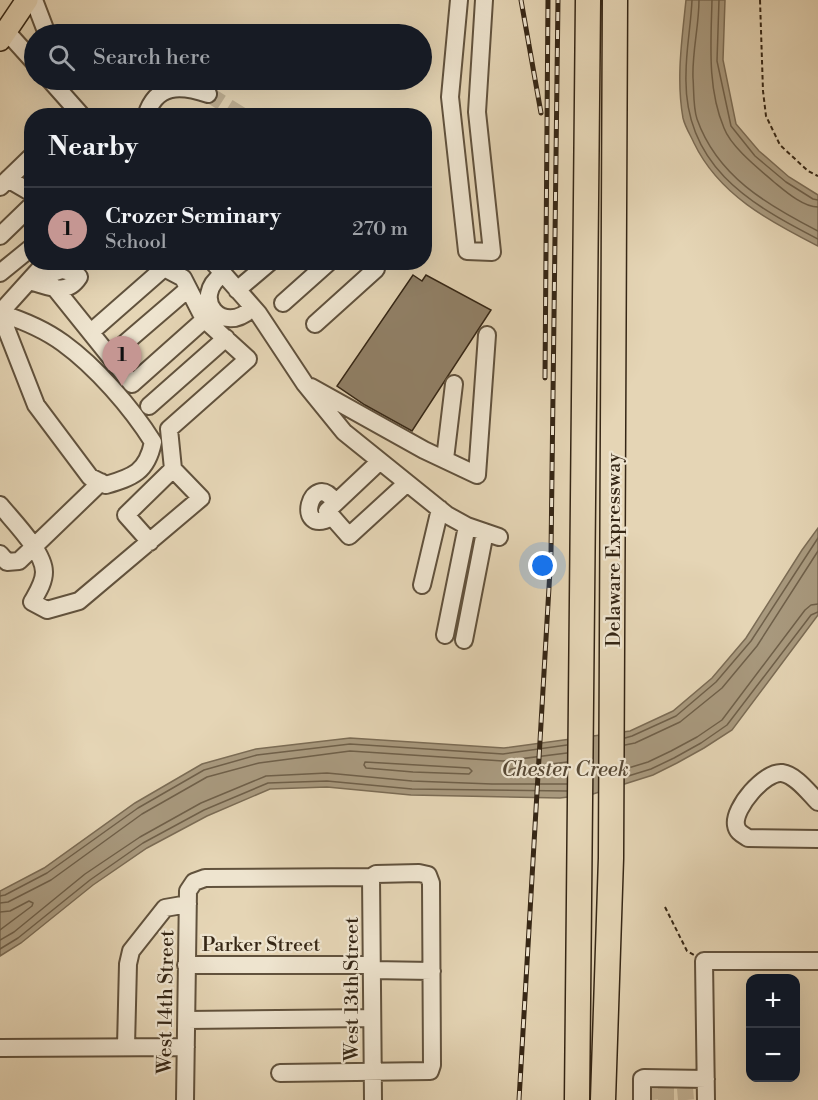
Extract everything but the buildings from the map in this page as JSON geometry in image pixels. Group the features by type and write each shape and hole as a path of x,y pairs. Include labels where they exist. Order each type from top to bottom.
{"highway":[{"name":"Delaware Expressway","path":"577,1098 588,0"},
{"name":"Delaware Expressway","path":"603,1100 611,858 615,0"}],"main road":[{"path":"3,36 27,0"}],"street":[{"path":"34,0 43,24"},
{"path":"459,0 450,97 467,252 492,252 478,120 484,0"},
{"path":"3,36 24,54"},
{"path":"59,90 75,108"},
{"path":"149,108 165,90"},
{"path":"196,90 208,94"},
{"path":"453,121 478,120"},
{"path":"4,183 24,164"},
{"path":"4,183 24,188"},
{"path":"0,236 24,213"},
{"path":"24,254 0,273 24,286 64,289 74,285 79,277 75,273 62,270 24,286"},
{"path":"0,313 39,270"},
{"path":"91,332 162,270"},
{"path":"0,505 42,560 44,572 42,584 32,602 47,610 80,601 201,498 173,469 169,429 248,359 225,338 188,289 183,278 168,270"},
{"path":"209,315 208,290 217,270"},
{"path":"220,270 255,310 305,384 344,432 440,509 467,526 492,535 464,640"},
{"path":"237,290 261,270"},
{"path":"283,303 320,270"},
{"path":"315,324 375,270"},
{"path":"54,287 132,384 209,315"},
{"path":"110,356 188,289"},
{"path":"209,315 234,319 255,310"},
{"path":"0,313 40,328 85,361 143,426 153,442 150,456 143,468 128,478 106,485 90,477 36,405 0,313"},
{"path":"305,384 424,450 477,475 487,334"},
{"path":"149,406 225,338"},
{"path":"445,459 454,384"},
{"path":"380,461 334,510 349,536 407,483"},
{"path":"150,542 126,515 173,469"},
{"path":"0,554 7,562 18,561 101,482"},
{"path":"422,585 440,509"},
{"path":"445,635 467,526"},
{"path":"818,802 792,777 784,773 774,773 764,780 742,804 735,823 738,832 748,838 818,839"},
{"path":"126,1046 128,964 131,951 165,908 188,904 190,886 197,880 205,878 371,877 376,874 419,873 428,875 431,883 432,1069 426,1072 280,1073"},
{"name":"West 13th Street","path":"371,877 373,1100"},
{"name":"West 14th Street","path":"185,1100 188,904"},
{"path":"706,1100 704,961 818,961"},
{"name":"Parker Street","path":"186,965 372,967 432,971"},
{"path":"187,1020 372,1018"},
{"path":"0,1048 186,1047"},
{"path":"667,1085 706,1079"}],"path":[{"path":"760,0 762,91 765,116 780,145 808,171 818,176"},
{"path":"665,907 687,951 704,961"}],"water":[{"path":"686,0 725,0 723,60 736,124 759,151 789,177 818,195 818,246 781,227 731,192 704,161 694,143 683,118 680,89 680,59"},
{"name":"Chester Creek","path":"818,528 818,615 732,730 677,763 653,775 593,794 560,798 411,795 327,787 270,789 207,816 147,848 93,885 21,943 0,956 0,891 44,868 135,803 202,764 256,749 350,738 504,748 630,731 673,711 712,678 746,638"}],"tunnel":[{"path":"208,94 230,108"},
{"path":"666,1088 666,1100"},
{"path":"685,1088 686,1100"},
{"path":"651,1089 652,1100"}],"railway":[{"path":"521,0 541,113"},
{"path":"545,378 548,0"},
{"path":"519,1100 551,553 558,0"}],"place":[{"name":"Crozer Seminary","path":"122,386"}]}
